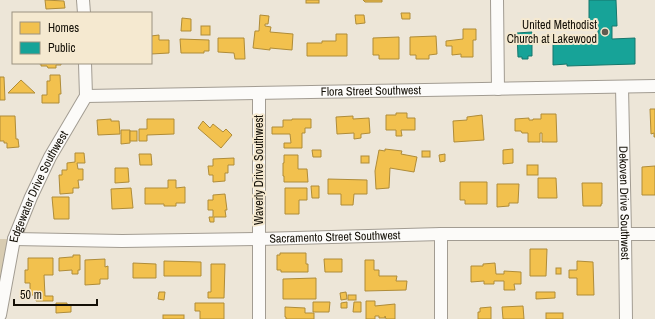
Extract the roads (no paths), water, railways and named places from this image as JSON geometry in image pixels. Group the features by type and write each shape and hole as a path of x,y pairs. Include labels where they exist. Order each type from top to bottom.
{"street":[{"path":"83,0 84,12"},
{"path":"497,0 498,89"},
{"path":"85,64 86,96"},
{"name":"Flora Street Southwest","path":"86,96 655,86"},
{"name":"Dekoven Drive Southwest","path":"622,87 626,319"},
{"name":"Waverly Drive Southwest","path":"258,93 259,319"},
{"name":"Edgewater Drive Southwest","path":"0,316 14,239 31,197 50,157 86,96"},
{"path":"441,234 441,319"},
{"name":"Sacramento Street Southwest","path":"14,239 122,241 441,234 655,234"}],"place":[{"name":"United Methodist Church at Lakewood","path":"605,32"}]}
